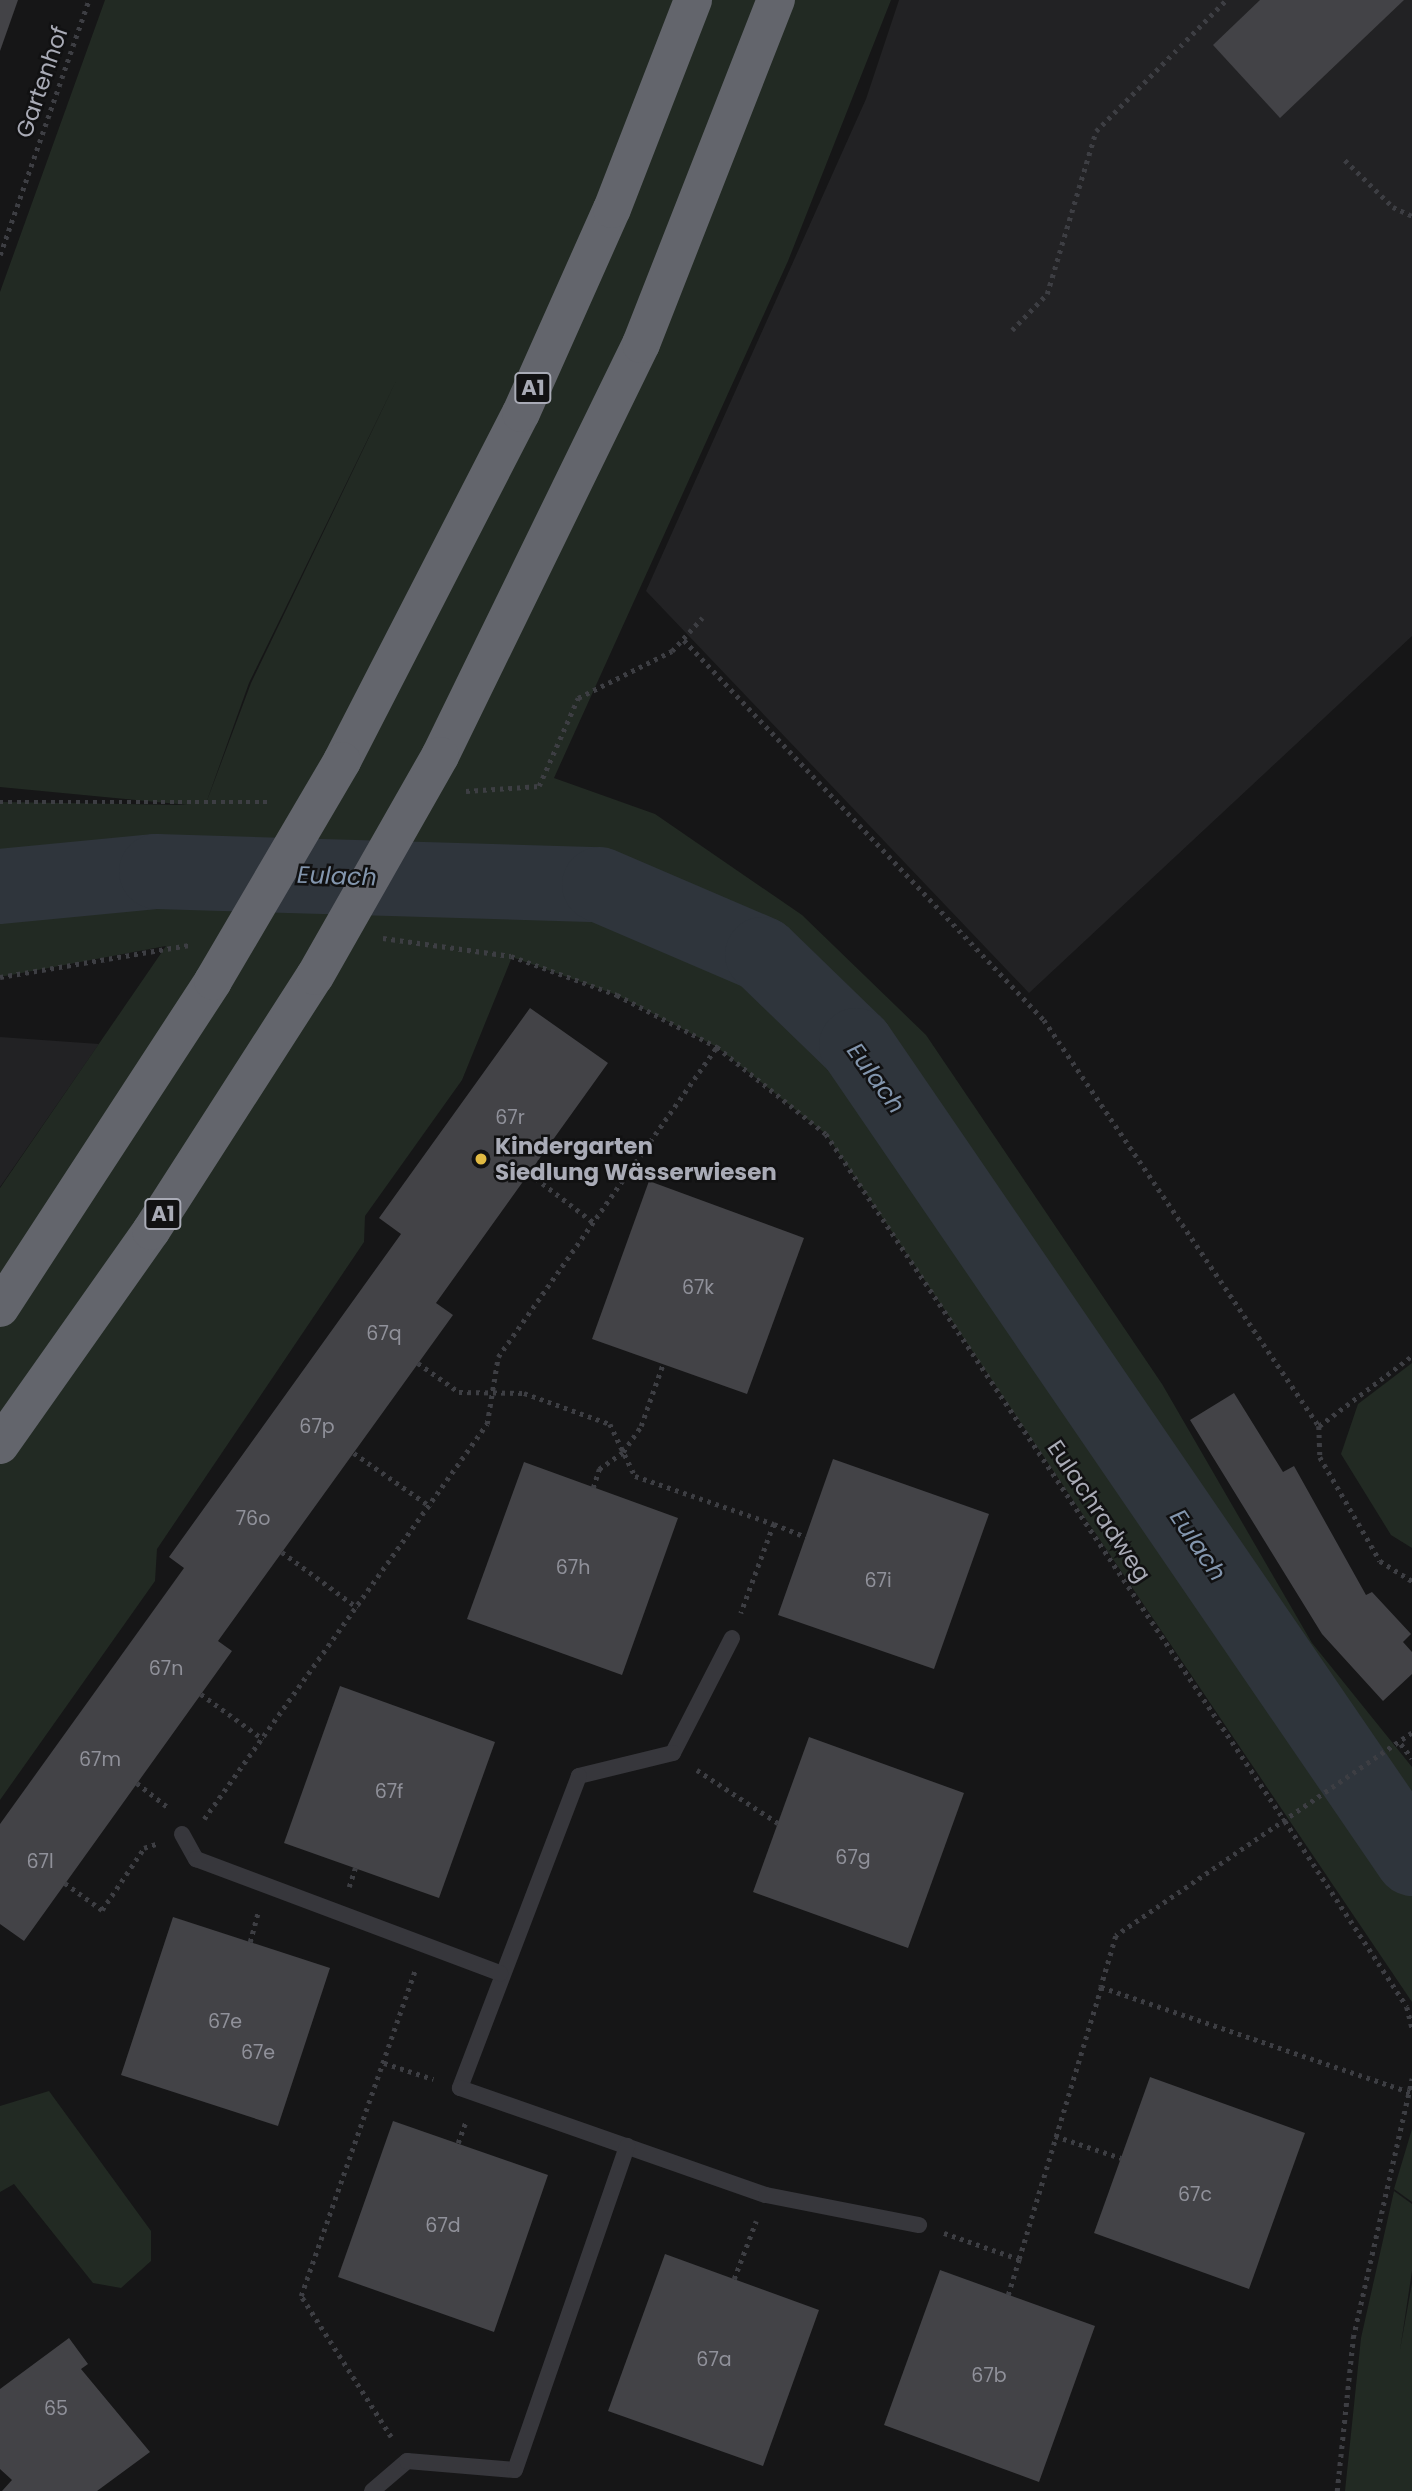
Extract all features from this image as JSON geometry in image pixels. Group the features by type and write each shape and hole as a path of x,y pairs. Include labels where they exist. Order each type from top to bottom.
{"highway":[{"name":"A1","path":"0,1308 213,981 342,761 521,412 612,209 693,0"},
{"name":"A1","path":"0,1445 165,1210 315,976 440,756 641,344 776,0"}],"lane":[{"path":"732,1638 673,1753 579,1776 500,1973 460,2088 766,2195 919,2225"},
{"path":"182,1834 196,1860 500,1973"},
{"path":"372,2491 407,2461 515,2470 627,2146"}],"path":[{"name":"Gartenhof","path":"0,255 89,0"},
{"path":"1013,330 1047,294 1096,131 1226,0"},
{"path":"1345,160 1394,207 1412,216"},
{"path":"684,640 1044,1020 1319,1426 1320,1457 1380,1561 1412,1581"},
{"name":"Eulachradweg","path":"593,1222 717,1048 826,1134 1285,1821 1407,2007 1412,2027"},
{"path":"65,1883 102,1910 144,1848 182,1834 205,1819 431,1507 487,1424 498,1356 593,1222 529,1173"},
{"path":"1319,1426 1412,1356"},
{"path":"418,1363 459,1392 524,1393 610,1423 635,1476 806,1537"},
{"path":"593,1488 599,1469 623,1452 640,1426 663,1364"},
{"path":"354,1453 431,1507"},
{"path":"732,1638 774,1524"},
{"path":"282,1552 358,1608"},
{"path":"201,1693 263,1739"},
{"path":"1008,2295 1116,1936 1401,1744 1412,1733"},
{"path":"1401,1744 1412,1758"},
{"path":"673,1753 778,1823"},
{"path":"137,1783 166,1803 182,1834"},
{"path":"407,2461 301,2296 424,1944"},
{"path":"1101,1987 1411,2092"},
{"path":"384,2063 460,2088"},
{"path":"1337,2491 1353,2338 1412,2079"},
{"path":"1055,2136 1121,2158"},
{"path":"919,2225 1019,2259"},
{"path":"734,2279 745,2248"}],"shaded area":[{"path":"105,0 891,0 788,261 554,778 655,814 802,915 926,1035 1162,1384 1312,1643 1412,1767 1412,2002 826,1134 717,1047 617,995 512,957 462,1080 365,1216 364,1242 157,1549 155,1581 0,1800 0,1188 166,946 0,977 0,802 188,805 0,787 0,292","holes":["397,379 251,683 205,806 249,683"]},
{"path":"899,0 1412,0 1412,636 1029,993 646,591 866,99"},
{"path":"0,1037 99,1044 0,1187"},
{"path":"1412,1363 1412,1548 1391,1535 1341,1454 1358,1404"},
{"path":"49,2091 151,2231 151,2261 121,2288 93,2283 14,2184 0,2192 0,2106"},
{"path":"1412,2129 1412,2202 1394,2189"},
{"path":"1394,2191 1412,2204 1412,2271 1400,2350 1412,2283 1412,2491 1345,2491 1361,2338"}],"building":[{"path":"0,0 18,0 0,51"},
{"path":"1260,0 1404,0 1280,118 1213,45"},
{"path":"530,1008 608,1063 436,1303 453,1315 218,1641 232,1651 24,1941 0,1924 0,1824 184,1568 169,1557 401,1234 379,1218"},
{"path":"649,1181 804,1238 747,1394 592,1339"},
{"path":"1234,1393 1283,1472 1294,1466 1366,1595 1372,1592 1411,1634 1403,1642 1412,1652 1412,1674 1383,1701 1322,1634 1190,1420"},
{"path":"833,1459 989,1514 934,1669 778,1615"},
{"path":"524,1462 678,1518 622,1675 467,1619"},
{"path":"340,1686 495,1742 439,1898 284,1843"},
{"path":"809,1737 964,1793 908,1948 753,1892"},
{"path":"173,1917 330,1968 278,2126 121,2075"},
{"path":"1150,2077 1305,2133 1249,2289 1094,2233"},
{"path":"393,2121 548,2175 494,2332 338,2277"},
{"path":"665,2254 819,2310 763,2466 608,2411"},
{"path":"940,2270 1095,2326 1039,2482 884,2425"},
{"path":"69,2338 88,2364 81,2369 150,2452 97,2491 2,2491 12,2480 0,2469 0,2389"}],"waterway":[{"name":"Eulach","path":"0,886 156,871 599,884 762,954 856,1045 1412,1858"}],"place":[{"name":"Kindergarten Siedlung Wässerwiesen","path":"481,1159"}]}
